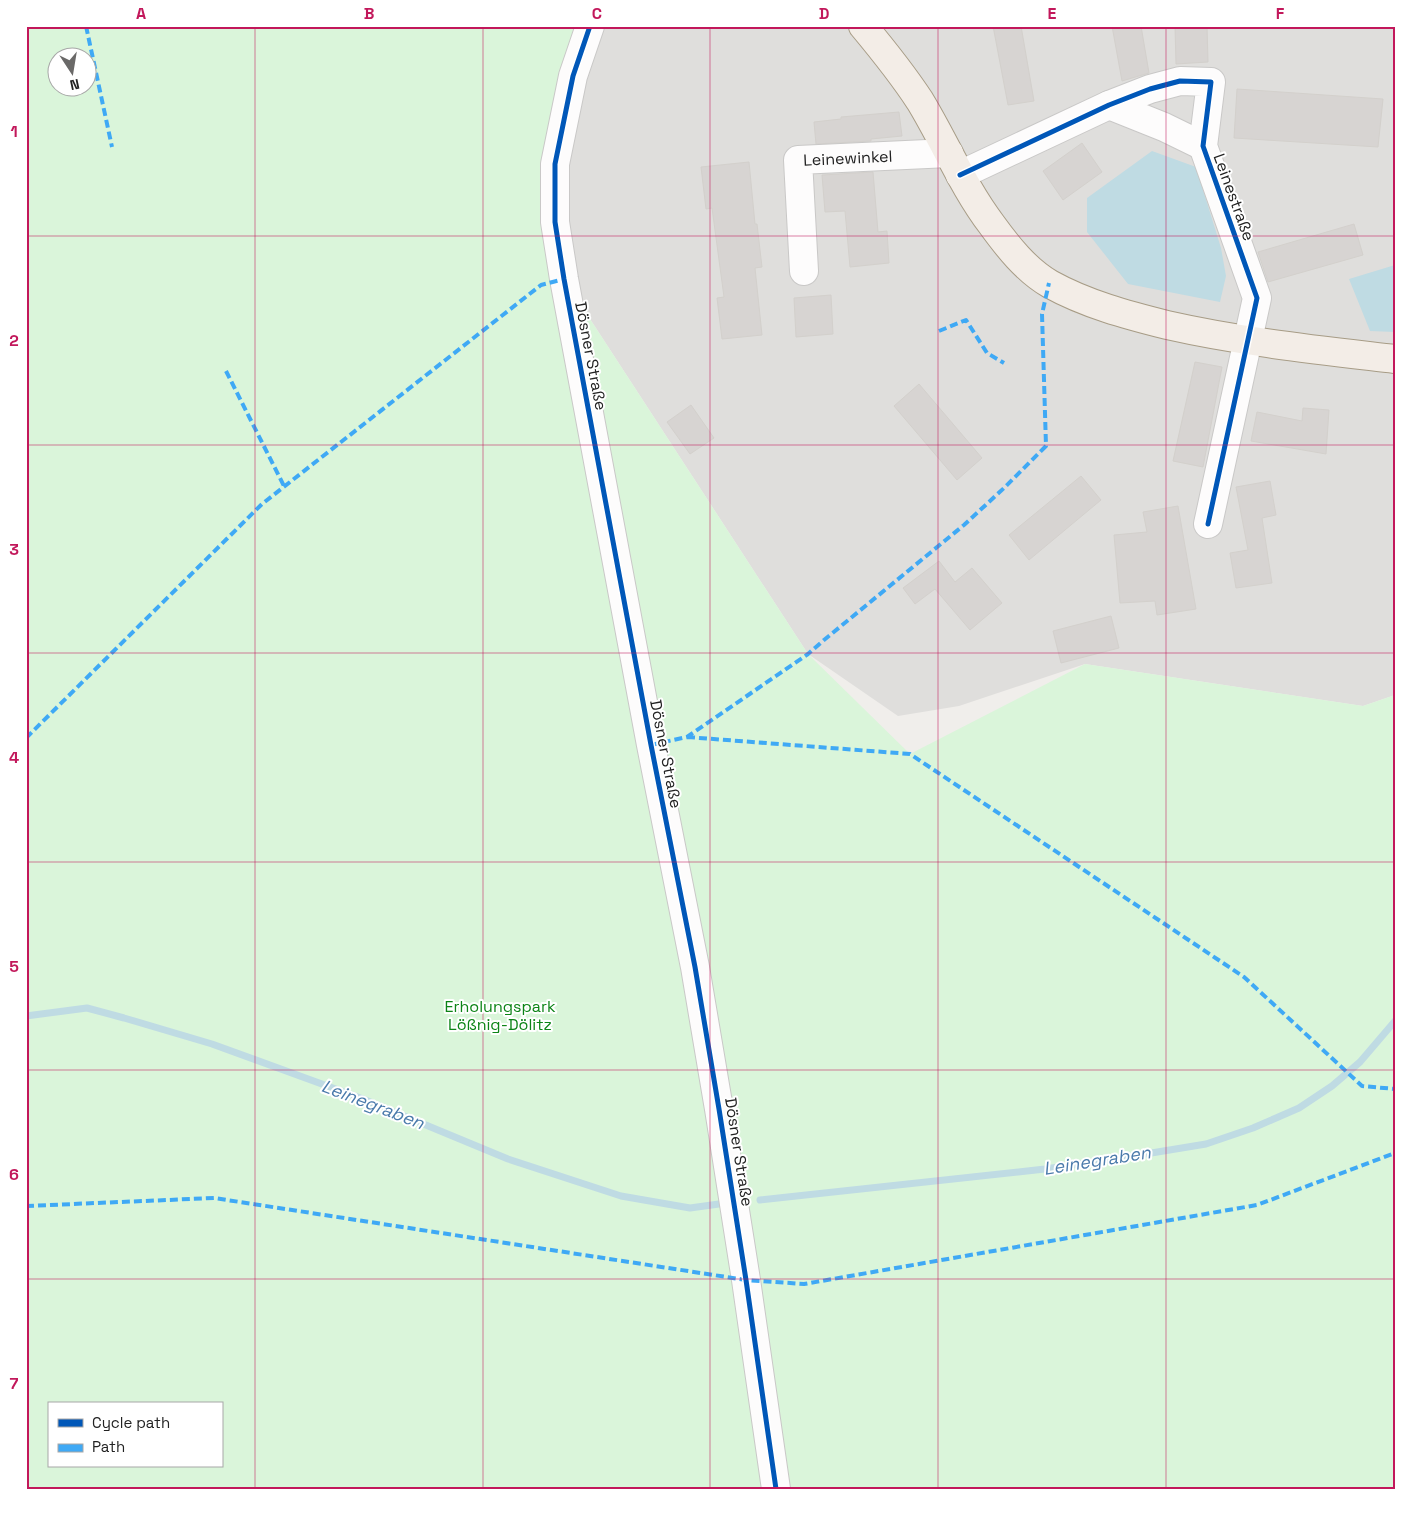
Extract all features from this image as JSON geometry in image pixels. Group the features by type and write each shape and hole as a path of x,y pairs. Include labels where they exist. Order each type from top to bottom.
{"main road":[{"path":"863,26 919,100 990,224 1032,271 1049,283 1082,299 1136,318 1248,340 1395,359"}],"street":[{"name":"Dösner Straße","path":"590,26 574,76 555,164 555,222 651,745 696,976 746,1280 776,1489"},
{"name":"Leinestraße","path":"954,164 1150,89 1180,81 1211,82 1203,146 1257,298 1208,524"},
{"name":"Leinestraße","path":"1109,105 1164,126 1203,146"},
{"name":"Leinewinkel","path":"804,271 798,160 954,164"}],"shaded area":[{"path":"590,26 1395,26 1395,695 1363,706 1085,664 959,706 898,716 808,654 564,279 555,222"}],"green space":[{"name":"Erholungspark Lößnig-Dölitz","path":"26,26 581,26 564,68 564,279 808,654 910,754 1085,664 1363,706 1395,695 1395,1489 26,1489"}],"water":[{"path":"1152,151 1196,167 1221,248 1226,276 1220,302 1128,284 1087,232 1087,198"},
{"path":"1395,265 1395,332 1370,331 1349,279"}],"building":[{"path":"993,26 1021,26 1034,101 1008,105"},
{"path":"1112,26 1141,26 1149,73 1122,81"},
{"path":"1175,26 1207,26 1208,62 1176,64"},
{"path":"1237,89 1383,99 1378,147 1234,138"},
{"path":"899,112 902,136 871,139 871,141 816,144 814,122 841,119 841,117"},
{"path":"1082,143 1102,172 1063,200 1043,171"},
{"path":"749,162 755,224 757,224 762,267 755,268 762,335 722,339 717,298 724,297 712,208 706,209 701,167"},
{"path":"873,172 878,232 887,231 889,263 850,267 845,211 825,212 822,175"},
{"path":"1354,224 1363,255 1268,282 1258,252"},
{"path":"831,295 833,334 796,337 794,298"},
{"path":"1195,362 1222,367 1203,467 1173,461"},
{"path":"919,384 982,458 957,480 894,406"},
{"path":"691,405 714,438 690,454 667,422"},
{"path":"1303,408 1329,410 1326,454 1251,441 1257,412 1302,421"},
{"path":"1081,476 1101,500 1029,560 1009,535"},
{"path":"1270,481 1276,515 1262,518 1272,583 1236,588 1230,553 1248,550 1236,487"},
{"path":"1178,506 1196,609 1157,615 1155,601 1120,603 1114,535 1147,532 1143,512"},
{"path":"939,561 955,582 972,568 1002,603 970,630 935,589 915,604 903,588"},
{"path":"1111,616 1119,648 1061,663 1053,631"}],"waterway":[{"name":"Leinegraben","path":"26,1016 87,1008 124,1018 212,1044 363,1099 508,1159 621,1196 690,1208 719,1204"},
{"name":"Leinegraben","path":"760,1200 1045,1169 1206,1144 1253,1128 1299,1108 1332,1086 1360,1062 1395,1021"}],"marked path":[{"path":"86,26 112,147"},
{"path":"26,738 262,504 541,285 564,279"},
{"path":"651,745 687,737 808,654 964,525 1046,446 1042,314 1049,283"},
{"path":"939,331 966,320 987,353 1004,363"},
{"path":"226,371 284,486"},
{"path":"687,737 910,754 1244,977 1362,1086 1395,1089"},
{"path":"26,1206 214,1198 746,1280 804,1284 1257,1205 1395,1153"}],"cycle path":[{"path":"590,26 573,76 555,164 555,222 651,745 695,967 746,1280 776,1489"},
{"path":"960,175 1109,105 1150,89 1180,81 1211,82 1203,146 1257,298 1208,524"}]}
